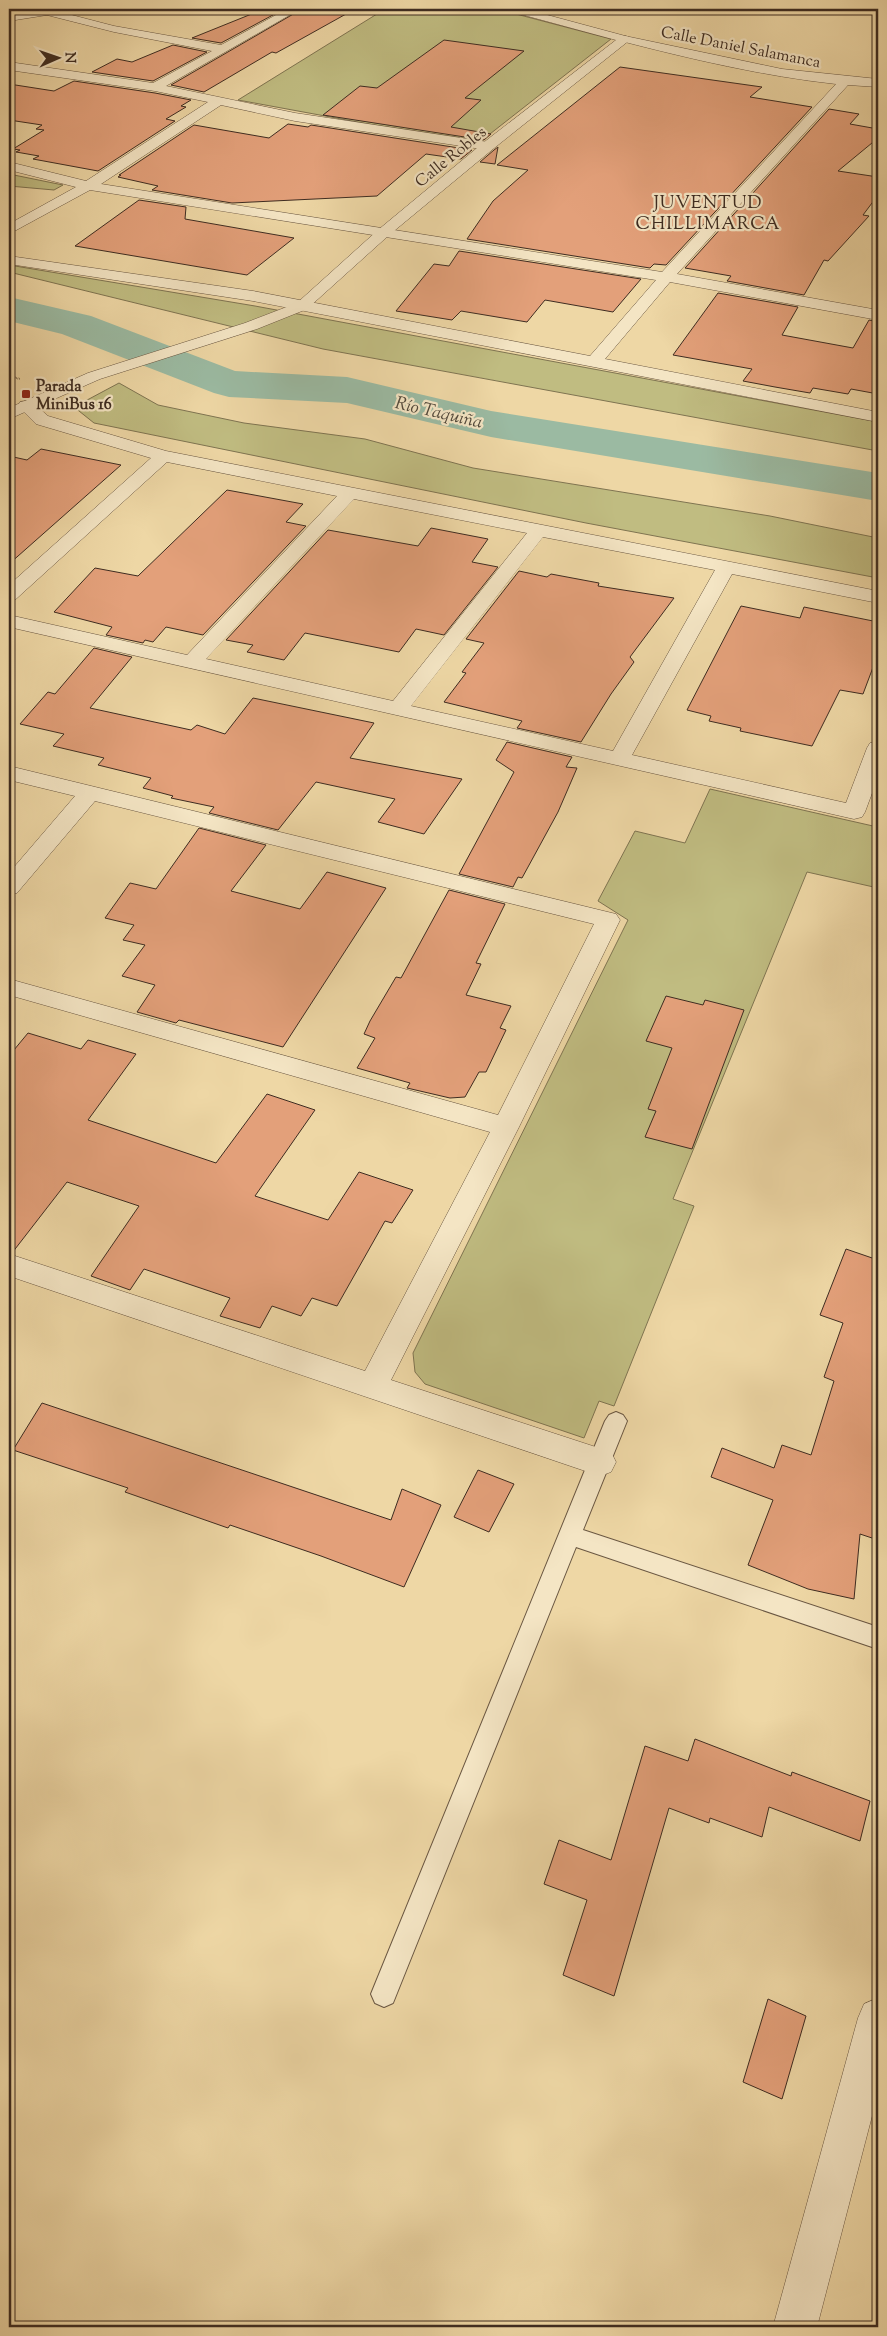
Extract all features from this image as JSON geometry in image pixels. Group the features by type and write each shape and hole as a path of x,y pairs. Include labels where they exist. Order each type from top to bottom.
{"street":[{"path":"9,18 65,9"},
{"path":"155,87 295,9"},
{"name":"Calle Daniel Salamanca","path":"513,9 625,39 790,75 878,84"},
{"path":"48,12 114,28 222,49"},
{"name":"Calle Robles","path":"302,306 383,233 488,146 625,39"},
{"path":"9,66 155,87 208,98 217,102 295,117 488,146"},
{"path":"595,360 666,277 844,82"},
{"path":"9,230 88,186 217,102"},
{"path":"9,166 88,186 666,277 878,315"},
{"path":"9,260 154,280 302,306 595,360 878,417"},
{"path":"9,414 94,376 251,326 302,306"},
{"path":"26,406 42,420 163,456 878,597"},
{"path":"9,595 163,456"},
{"path":"191,663 350,493"},
{"path":"397,710 539,530"},
{"path":"620,758 726,567"},
{"path":"9,621 854,812 878,748"},
{"path":"9,772 608,920 506,1127 372,1385"},
{"path":"9,888 90,793"},
{"path":"9,986 506,1127"},
{"path":"9,1265 600,1462"},
{"path":"795,2327 878,2018"}],"lane":[{"path":"384,1994 616,1421"},
{"path":"570,1535 878,1638"}],"shaded area":[{"path":"385,9 497,9 611,39 481,141 374,125 238,100"},
{"path":"9,174 63,185 54,190 9,186"},
{"path":"9,265 255,306 878,422 878,451 323,349 9,272"},
{"path":"119,383 158,405 244,423 365,439 473,468 770,516 878,538 878,578 586,523 94,423 74,407"},
{"path":"710,789 873,826 878,812 878,888 807,872 673,1199 694,1206 614,1406 599,1401 584,1438 425,1384 415,1372 413,1353 628,920 598,901 635,831 685,843"}],"building":[{"path":"264,9 284,9 221,43 192,38"},
{"path":"302,9 355,9 276,53 272,52 204,92 171,85"},
{"path":"444,40 524,51 465,98 481,100 451,127 491,134 484,140 323,115 360,86 377,88"},
{"path":"173,45 207,52 153,81 92,72 117,59 132,62"},
{"path":"620,67 762,87 750,97 812,107 666,265 654,264 650,268 467,239 493,201 528,170 497,165"},
{"path":"74,81 191,100 181,106 186,107 166,119 175,121 98,171 33,159 39,156 16,152 20,150 13,149 44,130 36,129 42,125 9,120 9,84 54,91"},
{"path":"829,109 859,114 850,124 878,129 878,138 838,171 878,177 878,195 863,215 869,216 828,261 824,260 804,295 727,281 731,276 685,268"},
{"path":"288,124 308,127 311,125 472,150 461,159 426,154 377,196 232,203 152,190 158,186 118,177 194,125 269,138"},
{"path":"498,147 495,164 480,162 494,150"},
{"path":"139,200 186,207 185,219 294,238 247,275 75,246"},
{"path":"459,251 641,279 613,312 545,300 527,322 461,311 452,320 396,311 434,264 449,266"},
{"path":"718,293 798,307 782,335 853,348 869,320 878,322 878,394 851,389 848,394 813,388 810,393 743,381 752,369 673,355"},
{"path":"41,449 121,465 9,564 9,456 27,460"},
{"path":"227,490 303,504 286,522 306,526 203,635 166,627 153,642 145,640 143,643 106,635 112,627 54,612 95,568 138,576"},
{"path":"431,528 488,539 472,562 498,567 444,635 416,629 399,652 305,633 284,660 247,652 253,645 226,640 328,530 418,546"},
{"path":"519,571 547,577 551,574 599,583 598,586 674,598 630,657 634,662 611,694 581,742 517,728 522,721 444,702 466,673 462,672 484,643 466,639"},
{"path":"741,606 800,618 804,607 878,622 878,654 863,694 840,690 812,746 740,731 741,728 709,721 711,716 687,710"},
{"path":"94,648 132,657 90,708 191,730 197,725 225,734 253,698 374,723 350,758 462,779 424,834 378,822 395,799 316,782 278,830 209,813 214,807 171,798 173,796 143,788 151,778 98,765 104,758 53,746 64,734 20,724 48,692 55,694"},
{"path":"507,742 572,757 566,767 577,768 558,812 522,878 518,877 513,887 459,874 514,772 496,760"},
{"path":"199,828 266,845 231,891 300,909 327,872 386,888 283,1047 179,1020 176,1023 137,1012 155,985 122,976 145,945 123,940 134,925 105,918 130,883 156,889"},
{"path":"449,890 505,904 476,963 481,964 466,995 511,1006 500,1028 506,1030 486,1072 479,1072 465,1097 450,1098 407,1088 410,1083 357,1068 375,1038 364,1034 370,1021 396,977 401,978"},
{"path":"666,996 703,1005 705,1000 744,1010 692,1149 645,1137 656,1111 648,1109 672,1048 646,1041"},
{"path":"28,1033 81,1049 88,1040 136,1054 88,1120 216,1163 267,1094 315,1110 255,1196 328,1220 359,1172 413,1190 392,1223 385,1221 337,1306 312,1298 301,1316 272,1306 260,1328 220,1316 230,1298 144,1269 130,1290 91,1276 139,1206 67,1182 12,1253 9,1252 9,1056"},
{"path":"846,1249 878,1260 878,1540 860,1534 854,1599 808,1589 748,1565 773,1500 711,1477 722,1448 774,1468 782,1445 811,1455 834,1381 824,1377 843,1323 820,1315"},
{"path":"42,1403 391,1520 402,1489 441,1505 404,1587 230,1525 228,1528 125,1492 128,1488 13,1450"},
{"path":"478,1470 514,1484 489,1532 454,1517"},
{"path":"695,1739 791,1776 792,1772 870,1801 860,1841 769,1807 762,1837 710,1818 709,1823 669,1808 614,1996 563,1975 587,1900 544,1884 559,1840 611,1860 645,1746 688,1761"},
{"path":"768,1999 806,2016 782,2099 743,2082"}],"waterway":[{"path":"9,13 36,9"},
{"name":"Río Taquiña","path":"9,309 76,325 229,384 347,390 491,424 721,463 878,487"}],"place":[{"name":"Parada MiniBus 16","path":"26,394"}],"district":[{"name":"JUVENTUD CHILLIMARCA","path":"708,212"}]}
